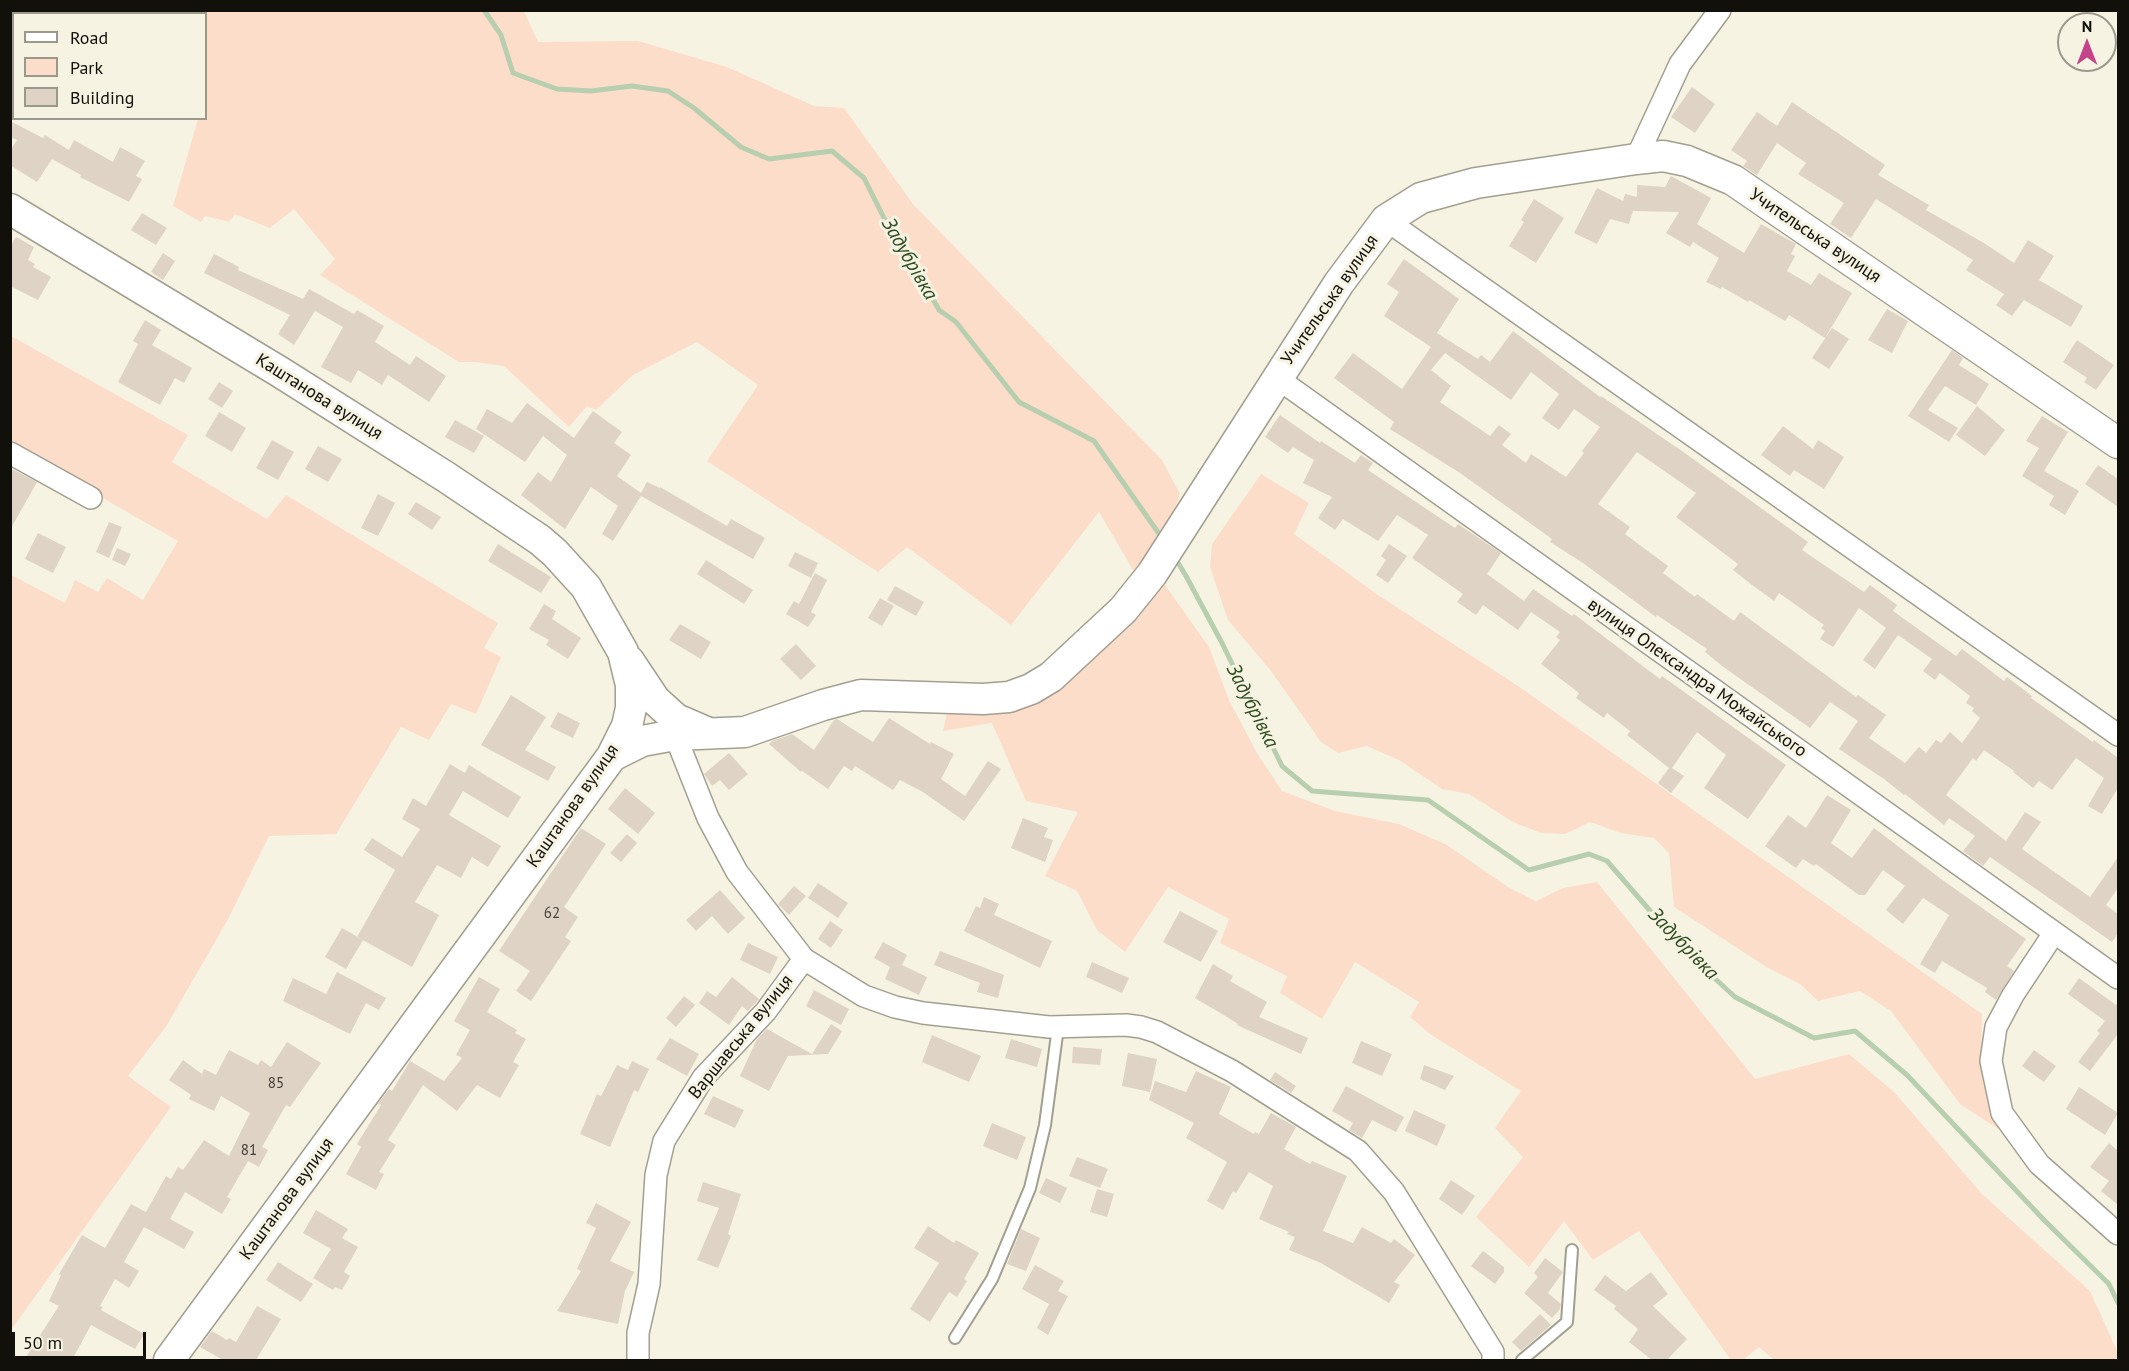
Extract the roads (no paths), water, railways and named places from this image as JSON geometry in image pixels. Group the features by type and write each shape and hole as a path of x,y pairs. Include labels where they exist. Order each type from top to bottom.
{"main road":[{"name":"Учительська вулиця","path":"612,756 642,741 675,735 745,732 823,705 861,695 983,699 1008,697 1051,677 1123,610 1152,574 1339,283 1386,220 1421,198 1476,183 1663,156 1687,161 1732,180 2118,443"},
{"name":"Каштанова вулиця","path":"10,209 290,378 540,540 586,587 623,652 631,686 631,708 627,726 612,756 170,1360"},
{"path":"623,652 655,700 676,719 709,733"}],"street":[{"path":"1636,159 1680,64 1720,10"},
{"path":"1386,220 2118,735"},
{"name":"вулиця Олександра Можайського","path":"1277,378 2118,978"},
{"path":"10,453 91,498"},
{"path":"675,735 708,818 737,872 804,959 864,996 895,1007 933,1014 1058,1027 1126,1025 1157,1032 1232,1071 1358,1151 1394,1192 1492,1352 1493,1360"},
{"path":"2055,933 2013,995 1996,1027 1991,1061 2002,1113 2008,1122 2039,1164 2118,1234"},
{"name":"Варшавська вулиця","path":"639,1360 639,1333 649,1284 656,1174 664,1141 703,1078 766,1011 804,959"}],"lane":[{"path":"955,1338 992,1279 1030,1188 1045,1125 1058,1027"},
{"path":"1521,1360 1567,1322 1572,1250"}],"waterway":[{"name":"Задубрівка","path":"484,10 501,35 513,73 557,89 591,91 632,86 668,91 694,108 741,147 769,159 832,151 864,178 891,232 939,310 956,322 1019,402 1094,441 1162,538"},
{"name":"Задубрівка","path":"1174,556 1222,643 1282,766 1312,791 1428,800 1529,870 1589,854 1607,861 1684,950 1735,997 1814,1038 1855,1031 1907,1075 2044,1220 2109,1284 2118,1303"}]}
